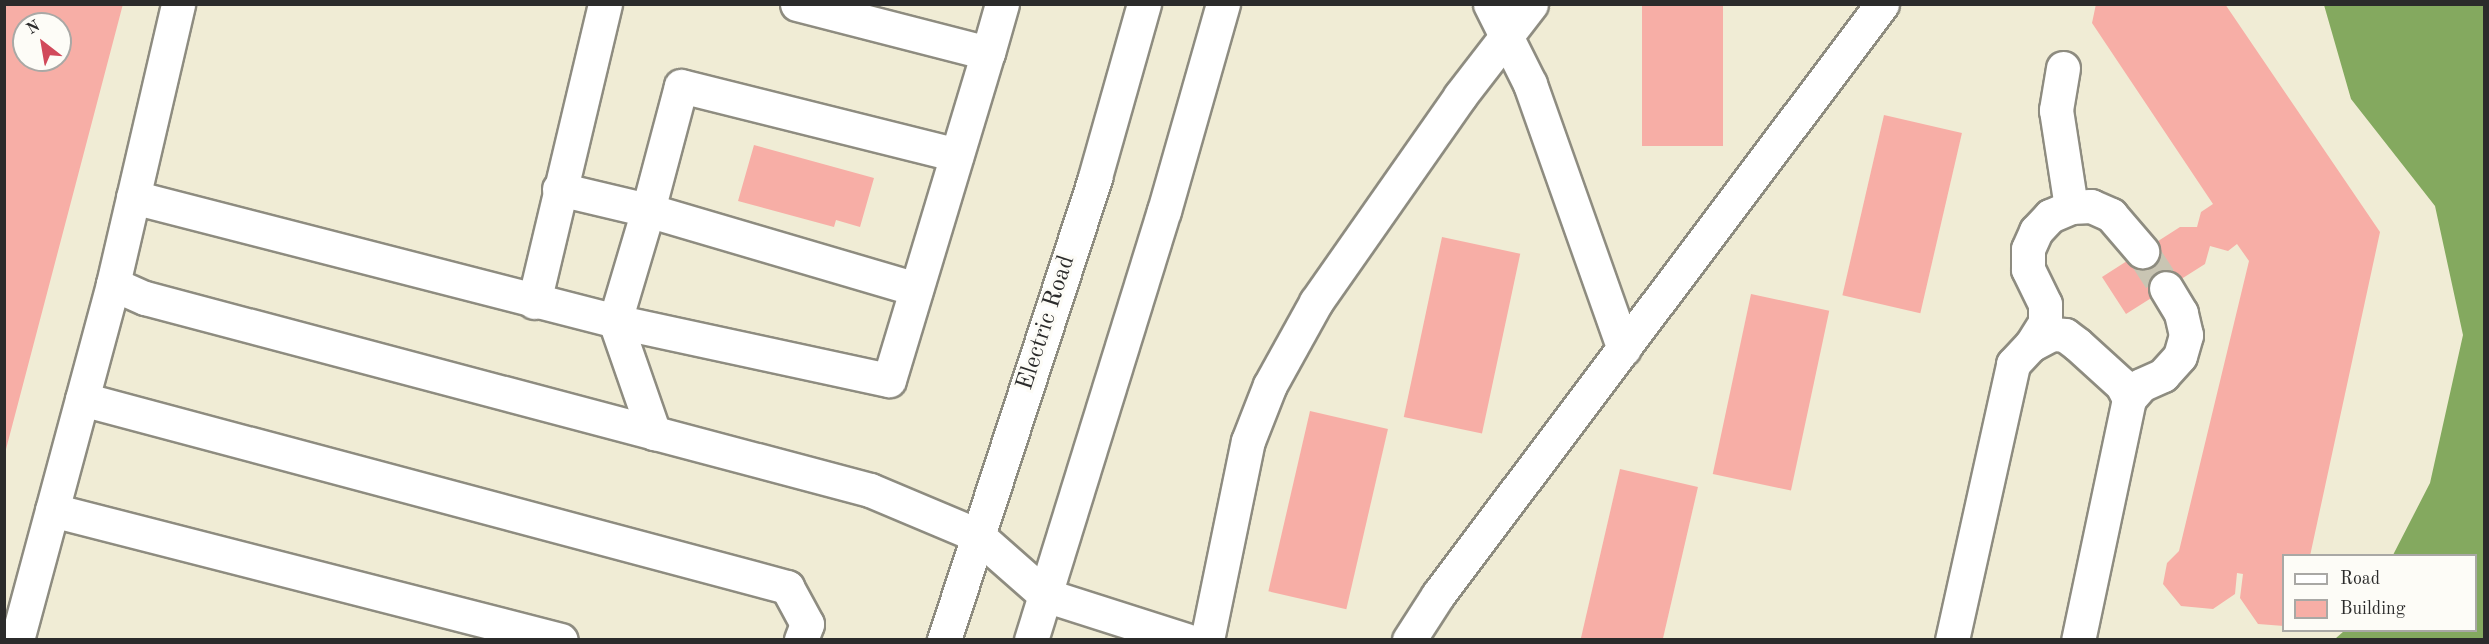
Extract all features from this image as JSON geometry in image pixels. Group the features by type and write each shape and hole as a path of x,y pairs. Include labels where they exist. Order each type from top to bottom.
{"main road":[{"path":"26,637 52,510 113,284 178,4"},
{"path":"534,302 559,189 605,4"},
{"path":"797,4 988,52"},
{"path":"133,197 534,302 889,380 1002,4"},
{"name":"Electric Road","path":"944,639 1095,177 1144,4"},
{"path":"1031,639 1223,4"},
{"path":"1490,4 1530,84 1624,349"},
{"path":"1207,639 1248,441 1270,385 1316,302 1460,96 1531,4"},
{"path":"1409,639 1882,4"},
{"path":"2063,68 2056,110 2071,207"},
{"path":"654,433 615,321 681,86 957,155"},
{"path":"559,189 648,210 916,289"},
{"path":"1952,639 2013,364 2031,345 2045,323 2045,304 2028,269 2028,249 2036,231 2050,216 2071,207 2091,206 2111,215 2142,251"},
{"path":"113,284 146,298 870,490 977,535 1045,596 1186,639"},
{"path":"2078,639 2129,399 2141,385 2163,375 2180,356 2186,334 2181,313 2166,288"},
{"path":"2031,345 2052,334 2066,336 2122,385 2129,399"},
{"path":"82,399 787,587 807,624 801,639"},
{"path":"52,510 502,632 561,639"}],"green space":[{"path":"2324,5 2484,5 2484,639 2335,639 2343,632 2477,632 2477,554 2394,554 2430,483 2463,335 2435,206 2351,99"}],"building":[{"path":"4,4 123,4 5,453"},
{"path":"1642,4 1723,4 1723,146 1642,146"},
{"path":"2096,4 2225,4 2380,232 2310,554 2282,554 2282,626 2258,624 2240,598 2243,574 2237,573 2235,594 2213,609 2181,606 2163,584 2167,563 2179,551 2249,261 2237,244 2228,251 2210,246 2205,264 2126,314 2102,277 2180,227 2197,227 2201,212 2213,204 2092,23"},
{"path":"1884,115 1962,133 1920,313 1842,295"},
{"path":"754,145 874,178 860,227 836,220 834,227 738,201"},
{"path":"1442,237 1520,254 1482,434 1404,417"},
{"path":"1751,294 1829,311 1791,491 1713,474"},
{"path":"1310,411 1388,429 1346,609 1268,591"},
{"path":"1620,469 1698,487 1663,640 1581,640"}],"tunnel":[{"path":"2142,251 2166,288"}]}
